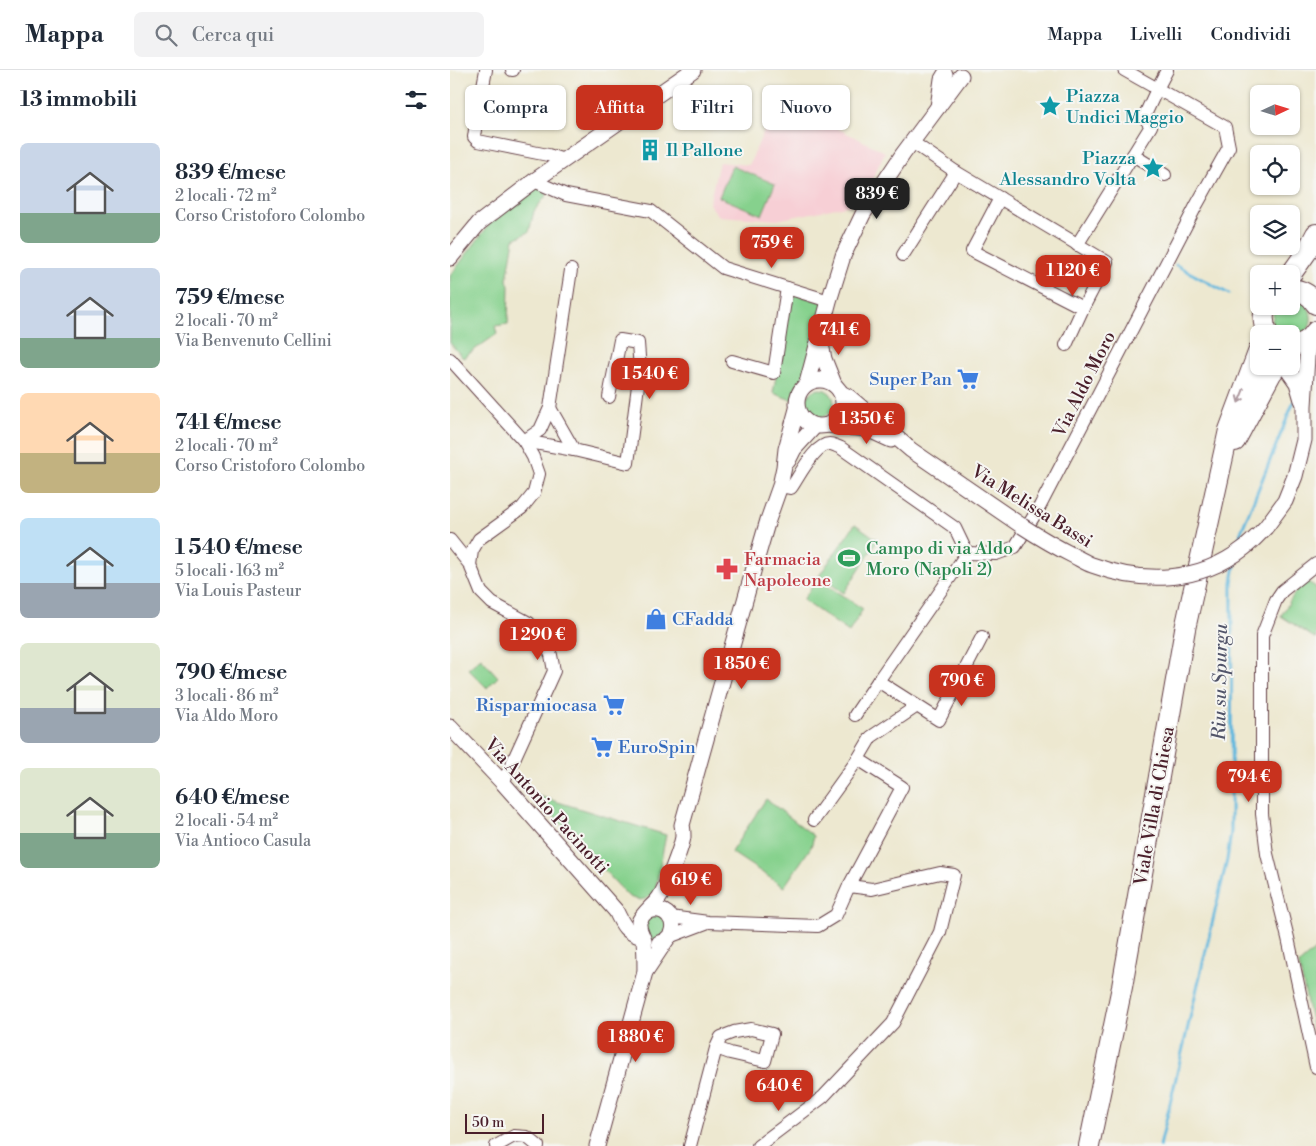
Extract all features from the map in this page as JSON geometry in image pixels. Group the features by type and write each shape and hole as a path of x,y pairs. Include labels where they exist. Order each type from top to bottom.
{"main road":[{"path":"1297,265 1316,234"},
{"path":"1300,291 1315,301"},
{"name":"Viale Villa di Chiesa","path":"1089,1146 1123,977 1185,629 1228,430 1250,373"},
{"name":"Viale Villa di Chiesa","path":"1221,467 1270,375"}],"street":[{"path":"486,70 474,138 478,141 548,154 564,160"},
{"path":"450,258 479,223 534,181 693,70"},
{"name":"Via Aldo Moro","path":"967,553 996,554 1015,547 1040,506 1196,206 1229,147 1225,127 1124,70"},
{"path":"1077,245 1150,126 1144,117 1167,70"},
{"path":"938,108 944,72 950,78 958,78 963,73"},
{"path":"807,384 843,256 863,214 912,142 963,73"},
{"path":"912,142 956,172 1107,262 1066,345"},
{"path":"1132,155 1165,175"},
{"path":"904,255 956,172"},
{"path":"534,181 566,195 651,211 724,268 829,301"},
{"path":"1000,198 972,251 1083,308"},
{"path":"524,441 540,430 550,408 571,270"},
{"path":"732,361 774,373 787,288"},
{"path":"784,467 794,449 821,426 836,420 841,413 843,405 824,359 820,336"},
{"path":"524,441 574,450 628,463 640,370 638,343 620,340 609,397"},
{"name":"Via Melissa Bassi","path":"837,388 910,450 1052,545 1090,565 1125,575 1150,578 1174,577 1214,565 1245,547 1266,527 1285,501 1295,476 1304,440 1301,343"},
{"path":"450,359 524,441 534,457 539,474 534,493 522,508 479,539 472,551 470,565"},
{"name":"Via Melissa Bassi","path":"1291,375 1297,383 1304,406"},
{"path":"821,426 804,420 800,415 796,402 798,394 802,388 813,380 827,381 837,388"},
{"path":"550,408 574,450"},
{"path":"645,972 643,938 639,924 661,896 675,864 683,836 682,825 768,520 778,492 786,449 797,409"},
{"name":"Via Melissa Bassi","path":"821,426 867,429 910,450"},
{"path":"778,492 792,488 820,446 830,444 841,448 955,528 967,553 854,715"},
{"path":"450,540 470,565 480,592 492,603 529,623 543,638 551,655 554,671 503,783"},
{"path":"1316,564 1282,591 1276,600 1262,636 1262,814 1267,854 1288,938 1316,1067"},
{"path":"878,681 939,720 982,637"},
{"path":"814,820 858,759 871,737 917,706"},
{"name":"Via Antonio Pacinotti","path":"450,727 503,783 616,911 622,924 631,934 643,938"},
{"path":"669,916 708,922 818,926 836,915 849,886 902,787 858,759"},
{"path":"669,916 675,864"},
{"path":"758,1146 818,1100 893,1023 940,932 954,875 940,873 872,889 849,886"},
{"path":"597,1146 645,972 673,929 672,920 665,912 660,910 654,909 632,916 616,911"},
{"path":"643,938 648,942 658,943 708,922"},
{"path":"690,1146 716,1048 722,1037 734,1032 751,1029 772,1034 765,1061 716,1048"},
{"path":"496,1146 514,1136 527,1137 538,1146"}],"shaded area":[{"path":"764,130 841,130 885,152 861,203 777,220 719,216 709,204 719,162 749,165"}],"green space":[{"path":"732,166 775,184 762,215 719,197"},
{"path":"535,184 549,192 534,211 529,232 514,239 507,280 509,286 508,324 495,326 497,334 463,358 450,343 450,276 498,213"},
{"path":"791,293 825,303 805,383 799,389 794,401 773,393"},
{"path":"1300,300 1306,304 1311,313 1308,330 1300,334 1300,325 1272,324 1273,315 1300,315"},
{"path":"820,389 830,393 834,403 830,413 820,417 810,413 806,403 810,393"},
{"name":"Campo di via Aldo Moro (Napoli 2)","path":"855,524 878,540 844,593 819,576"},
{"name":"Campo di via Aldo Moro (Napoli 2)","path":"817,579 863,609 849,632 803,600"},
{"path":"1303,579 1316,587 1316,639 1281,616"},
{"path":"481,658 498,677 487,688 468,669"},
{"path":"535,795 666,835 655,891 643,900 628,896"},
{"path":"766,799 814,836 811,847 784,887 731,852"},
{"path":"659,913 669,928 656,940 648,938 643,921"},
{"path":"1316,949 1316,1045 1299,964"}],"waterway":[{"name":"Riu su Spurgu","path":"1176,265 1229,294"},
{"name":"Riu su Spurgu","path":"1238,546 1241,532 1294,401"},
{"name":"Riu su Spurgu","path":"1160,1146 1227,860 1231,832 1232,582 1236,560"}],"place":[{"name":"Piazza Undici Maggio","path":"1050,106"},
{"name":"Il Pallone","path":"650,150"},
{"name":"Piazza Alessandro Volta","path":"1153,168"},
{"name":"Super Pan","path":"968,379"},
{"name":"Campo di via Aldo Moro (Napoli 2)","path":"849,558"},
{"name":"Farmacia Napoleone","path":"727,569"},
{"name":"CFadda","path":"656,619"},
{"name":"Risparmiocasa","path":"614,705"},
{"name":"EuroSpin","path":"602,747"}]}
